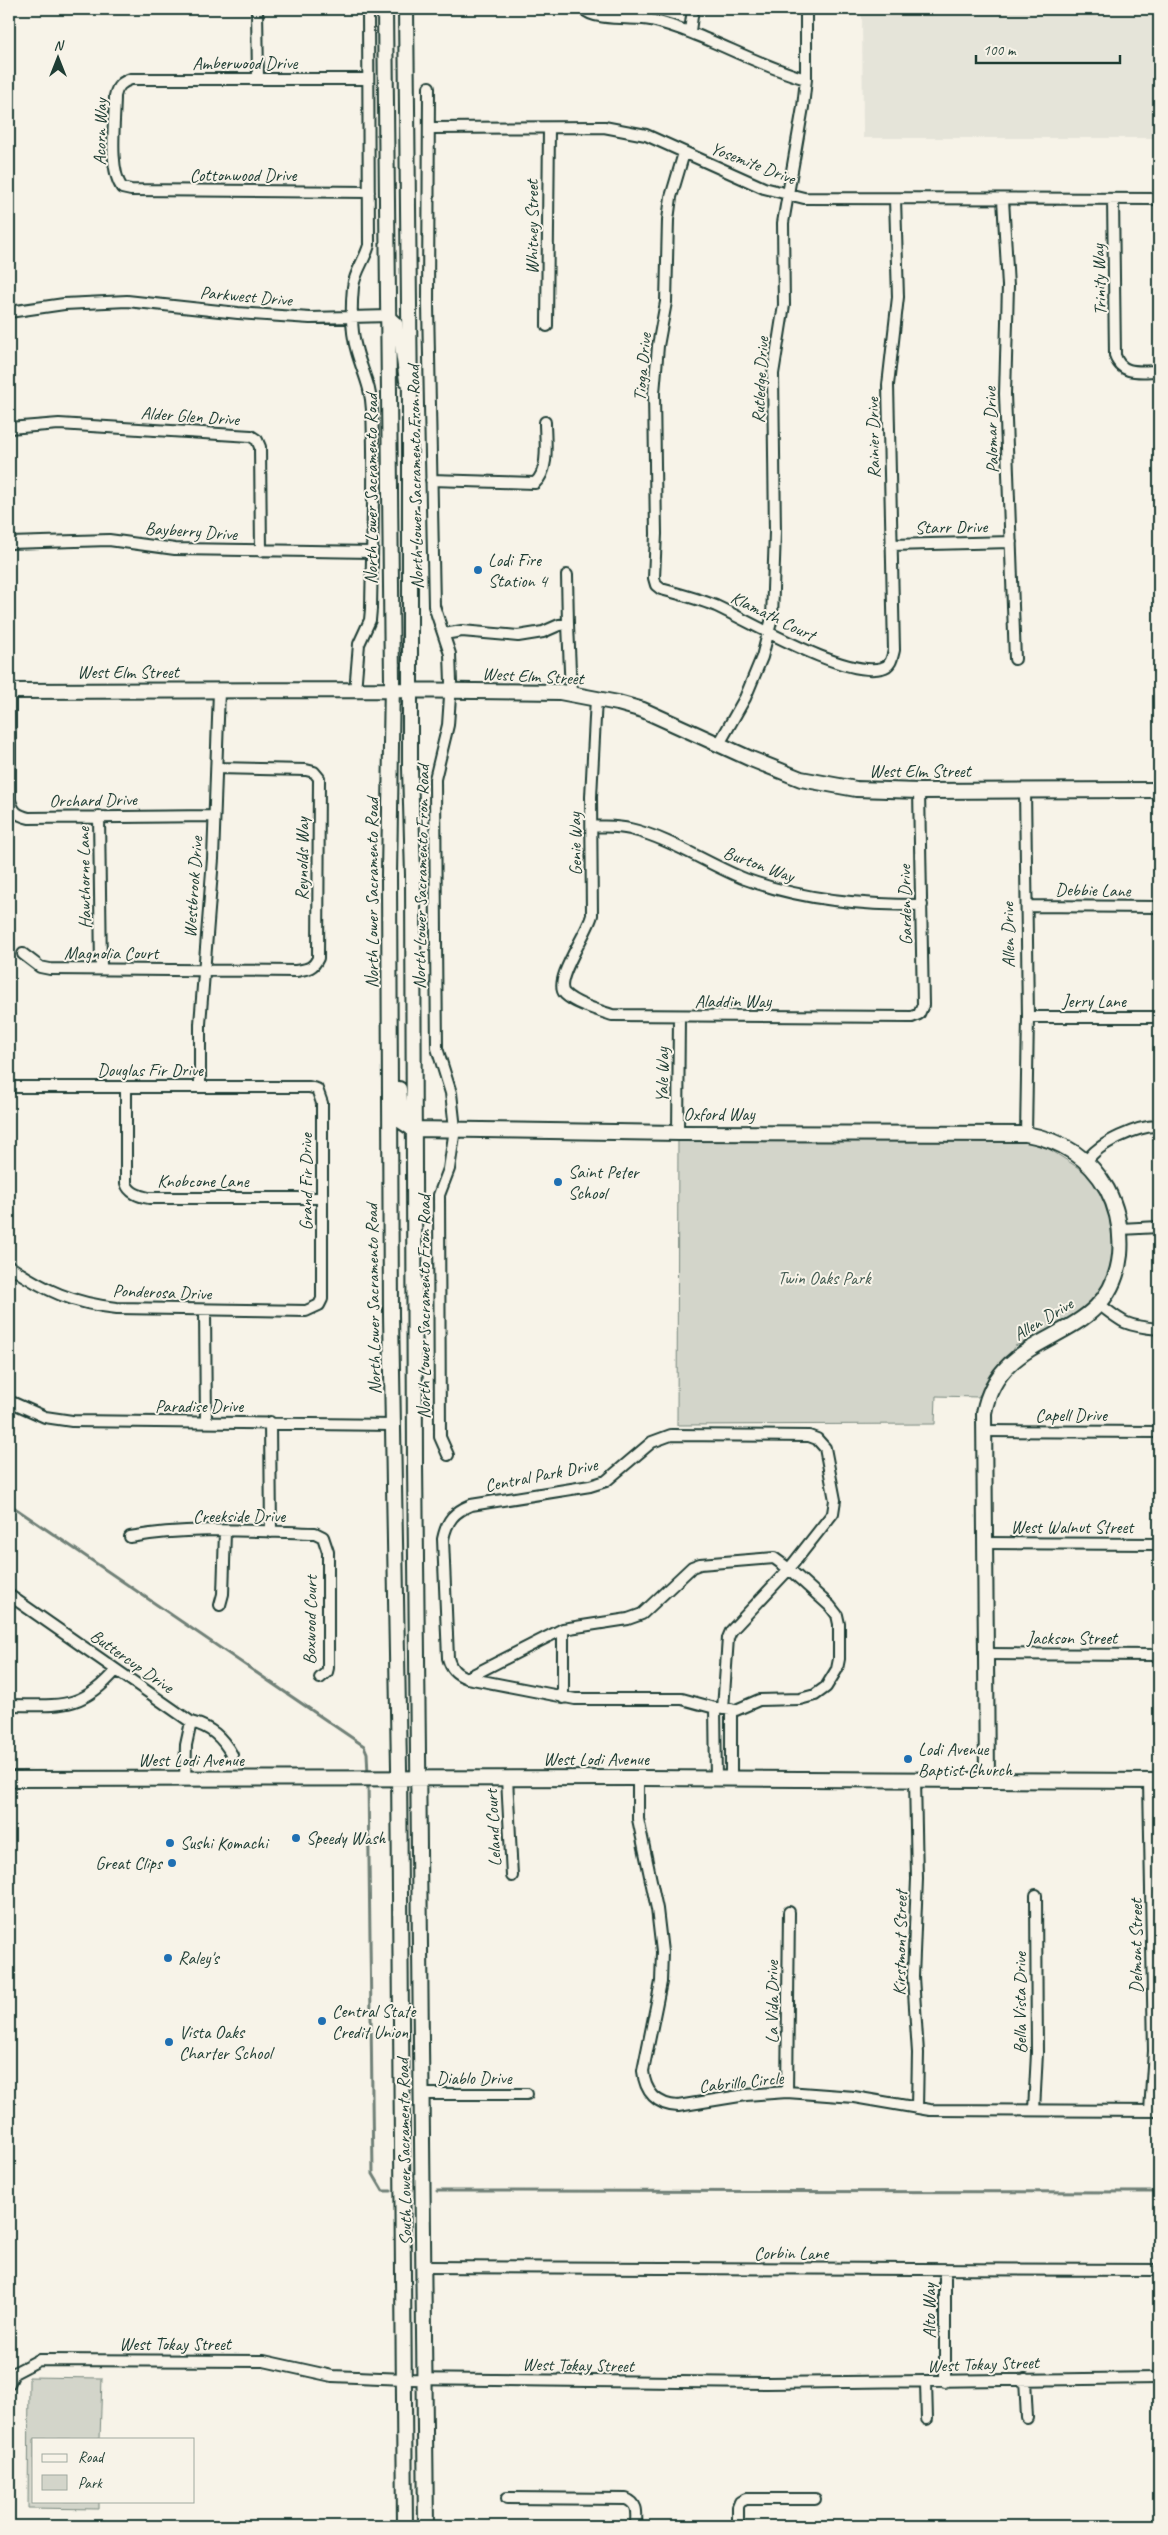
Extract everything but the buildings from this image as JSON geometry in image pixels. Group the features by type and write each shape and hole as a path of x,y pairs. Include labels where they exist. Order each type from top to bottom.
{"main road":[{"name":"North Lower Sacramento Road","path":"386,9 391,690 390,1032 393,1425 399,1778"},
{"name":"North Lower Sacramento Road","path":"406,9 419,1778"},
{"name":"West Elm Street","path":"10,691 391,690 571,694 596,698 643,710 751,759 801,778 856,789 919,791 1025,789 1159,790"},
{"path":"390,1032 398,1054 401,1121 413,1129"},
{"name":"Oxford Way","path":"413,1129 678,1133 1026,1134"},
{"name":"Allen Drive","path":"987,1779 984,1654 983,1431 986,1402 994,1382 1010,1362 1030,1347 1069,1328 1099,1304 1112,1284 1119,1261 1120,1228 1113,1201 1100,1178 1087,1161 1052,1140 1026,1134"},
{"path":"393,1425 408,1433 416,1463"},
{"name":"West Lodi Avenue","path":"9,1778 638,1778 1154,1781"},
{"name":"South Lower Sacramento Road","path":"399,1778 406,2526"},
{"name":"South Lower Sacramento Road","path":"419,1778 426,2526"},
{"path":"400,1969 406,1970 411,1978 413,2054 421,2067"}],"street":[{"path":"258,9 258,79"},
{"path":"356,691 358,644 370,620 372,609 371,394 368,378 356,349 352,319 353,287 357,271 369,245 368,9"},
{"path":"690,31 693,9"},
{"name":"Rutledge Drive","path":"719,744 745,698 770,633 774,594 773,374 784,305 783,223 806,79 806,9"},
{"path":"585,10 593,15 650,20 690,31 723,48 782,72 806,79"},
{"name":"Amberwood Drive","path":"123,82 131,79 368,79"},
{"name":"Acorn Way","path":"119,184 116,179 114,164 115,96 117,89 123,82"},
{"name":"North Lower Sacramento Fron Road","path":"429,87 431,128 428,305 434,606 450,654 451,692 448,725 435,779 437,1048 439,1060 449,1084 455,1129 449,1169 440,1195 440,1438 448,1455"},
{"name":"Yosemite Drive","path":"431,128 604,127 632,131 758,186 804,198 1159,199"},
{"name":"Whitney Street","path":"548,128 548,326"},
{"name":"Tioga Drive","path":"656,585 654,578 656,534 654,393 658,346 666,302 668,220 671,197 684,153"},
{"name":"Cottonwood Drive","path":"119,184 122,188 131,190 369,192"},
{"name":"Rainier Drive","path":"878,669 888,665 894,650 888,385 898,297 895,199"},
{"name":"Palomar Drive","path":"1003,199 1008,286 1004,394 1015,659"},
{"name":"Trinity Way","path":"1113,199 1117,359 1123,368 1132,371 1159,371"},
{"name":"Parkwest Drive","path":"9,312 64,304 127,301 154,302 238,313 352,319 389,316"},
{"path":"389,316 397,323 399,349 410,404"},
{"path":"431,480 534,483 540,478 544,469 545,422"},
{"name":"Alder Glen Drive","path":"9,428 58,424 251,436 257,440 260,447 261,551"},
{"name":"Bayberry Drive","path":"9,543 109,540 175,549 372,552"},
{"name":"Starr Drive","path":"891,545 1011,542"},
{"path":"567,575 571,694"},
{"name":"Klamath Court","path":"656,585 662,589 716,606 770,633 836,662 878,669"},
{"path":"444,634 462,631 518,636 543,632 559,624 568,624"},
{"path":"10,691 10,773"},
{"name":"Westbrook Drive","path":"200,1086 203,970 213,859 218,691"},
{"name":"Genie Way","path":"561,983 564,973 590,921 592,745 596,698"},
{"name":"Reynolds Way","path":"216,768 297,770 314,772 319,778 318,958 315,965"},
{"name":"Orchard Drive","path":"10,773 12,810 19,815 29,818 213,816"},
{"name":"Allen Drive","path":"1025,789 1028,1017 1026,1134"},
{"name":"Garden Drive","path":"916,1015 923,1009 924,1005 919,791"},
{"name":"Hawthorne Lane","path":"99,816 101,969"},
{"name":"Burton Way","path":"592,826 628,829 649,835 721,869 795,894 850,903 922,906"},
{"name":"Debbie Lane","path":"1027,906 1159,906"},
{"name":"Magnolia Court","path":"23,954 40,967 296,971 309,969 315,965"},
{"name":"Aladdin Way","path":"561,983 566,994 584,1005 612,1015 679,1017 912,1017 916,1015"},
{"name":"Yale Way","path":"678,1133 679,1017"},
{"name":"Jerry Lane","path":"1028,1017 1159,1017"},
{"name":"Douglas Fir Drive","path":"9,1087 291,1087"},
{"name":"Knobcone Lane","path":"126,1087 126,1182 128,1187 137,1195 149,1198 322,1198"},
{"name":"Grand Fir Drive","path":"291,1087 310,1087 317,1089 321,1094 321,1302"},
{"path":"1087,1161 1112,1141 1134,1130 1159,1126"},
{"path":"1120,1228 1159,1227"},
{"name":"Ponderosa Drive","path":"9,1266 47,1290 65,1298 91,1305 205,1310 306,1311 314,1309 321,1302"},
{"path":"1099,1304 1121,1322 1132,1326 1159,1329"},
{"path":"205,1310 206,1422"},
{"name":"Paradise Drive","path":"9,1401 45,1417 72,1421 393,1425"},
{"path":"270,1422 271,1532"},
{"name":"Capell Drive","path":"983,1431 1159,1432"},
{"name":"Central Park Drive","path":"716,1779 723,1709 728,1638 731,1631 789,1568 833,1513 835,1500 833,1479 825,1448 817,1439 809,1436 742,1434 671,1435 652,1442 606,1481 590,1486 471,1504 451,1516 446,1527 444,1539 448,1658 450,1666 456,1674 563,1698 682,1699 723,1709"},
{"path":"220,1605 223,1594 225,1532"},
{"name":"Creekside Drive","path":"130,1537 151,1533 315,1533 326,1540 328,1560"},
{"name":"West Walnut Street","path":"984,1543 1159,1544"},
{"path":"467,1678 563,1629 628,1619 642,1614 692,1567 700,1564 774,1558 789,1568 838,1615 838,1669 826,1687 815,1695 800,1699 759,1700 736,1710 723,1709"},
{"name":"Boxwood Court","path":"320,1678 327,1672 328,1668 328,1560"},
{"name":"Buttercup Drive","path":"9,1595 191,1722 204,1725 219,1735 232,1755"},
{"path":"563,1629 563,1698"},
{"name":"Jackson Street","path":"984,1654 1159,1655"},
{"path":"9,1706 56,1706 77,1702 101,1687 116,1670"},
{"name":"Central Park Drive","path":"723,1709 731,1779"},
{"path":"185,1779 186,1745 191,1722"},
{"name":"Leland Court","path":"507,1778 512,1876"},
{"name":"Cabrillo Circle","path":"638,1778 638,1819 657,1909 662,1952 661,1982 644,2065 646,2085 657,2101 669,2106 746,2095 787,2092 854,2097 916,2108 1155,2111"},
{"name":"Kirstmont Street","path":"915,1779 917,1880 913,1977 918,2053 916,2108"},
{"name":"Delmont Street","path":"1154,1781 1155,2111"},
{"name":"Bella Vista Drive","path":"1034,2110 1037,2053 1036,1895"},
{"name":"La Vida Drive","path":"787,2092 789,1912"},
{"name":"Diablo Drive","path":"422,2094 527,2094"},
{"name":"Corbin Lane","path":"423,2267 1159,2270"},
{"name":"Alto Way","path":"945,2270 945,2382"},
{"name":"West Tokay Street","path":"9,2384 14,2373 39,2360 264,2361 332,2376 405,2379 945,2382 1025,2379 1159,2378"},
{"path":"1025,2379 1027,2418"},
{"path":"926,2382 927,2418"},
{"path":"507,2498 626,2499 633,2502 636,2506 636,2526"},
{"path":"738,2526 738,2507 740,2502 746,2500 815,2499"}],"shaded area":[{"path":"862,9 1159,9 1159,138 863,138"}],"green space":[{"name":"Twin Oaks Park","path":"678,1133 1026,1134 1105,1185 1116,1269 1081,1320 1015,1346 978,1397 936,1396 935,1424 677,1425"},
{"path":"29,2377 102,2378 100,2438 32,2438 32,2502 99,2502 99,2509 28,2508"}],"waterway":[{"path":"9,1504 364,1746 367,1753 368,1775"},
{"path":"368,1781 373,2174 383,2191 391,2191"},
{"path":"437,2191 1159,2192"}],"place":[{"name":"Lodi Fire Station 4","path":"478,570"},
{"name":"Saint Peter School","path":"558,1182"},
{"name":"Lodi Avenue Baptist Church","path":"908,1759"},
{"name":"Speedy Wash","path":"296,1838"},
{"name":"Sushi Komachi","path":"170,1843"},
{"name":"Great Clips","path":"172,1863"},
{"name":"Raley's","path":"168,1958"},
{"name":"Central State Credit Union","path":"322,2021"},
{"name":"Vista Oaks Charter School","path":"169,2042"}]}
